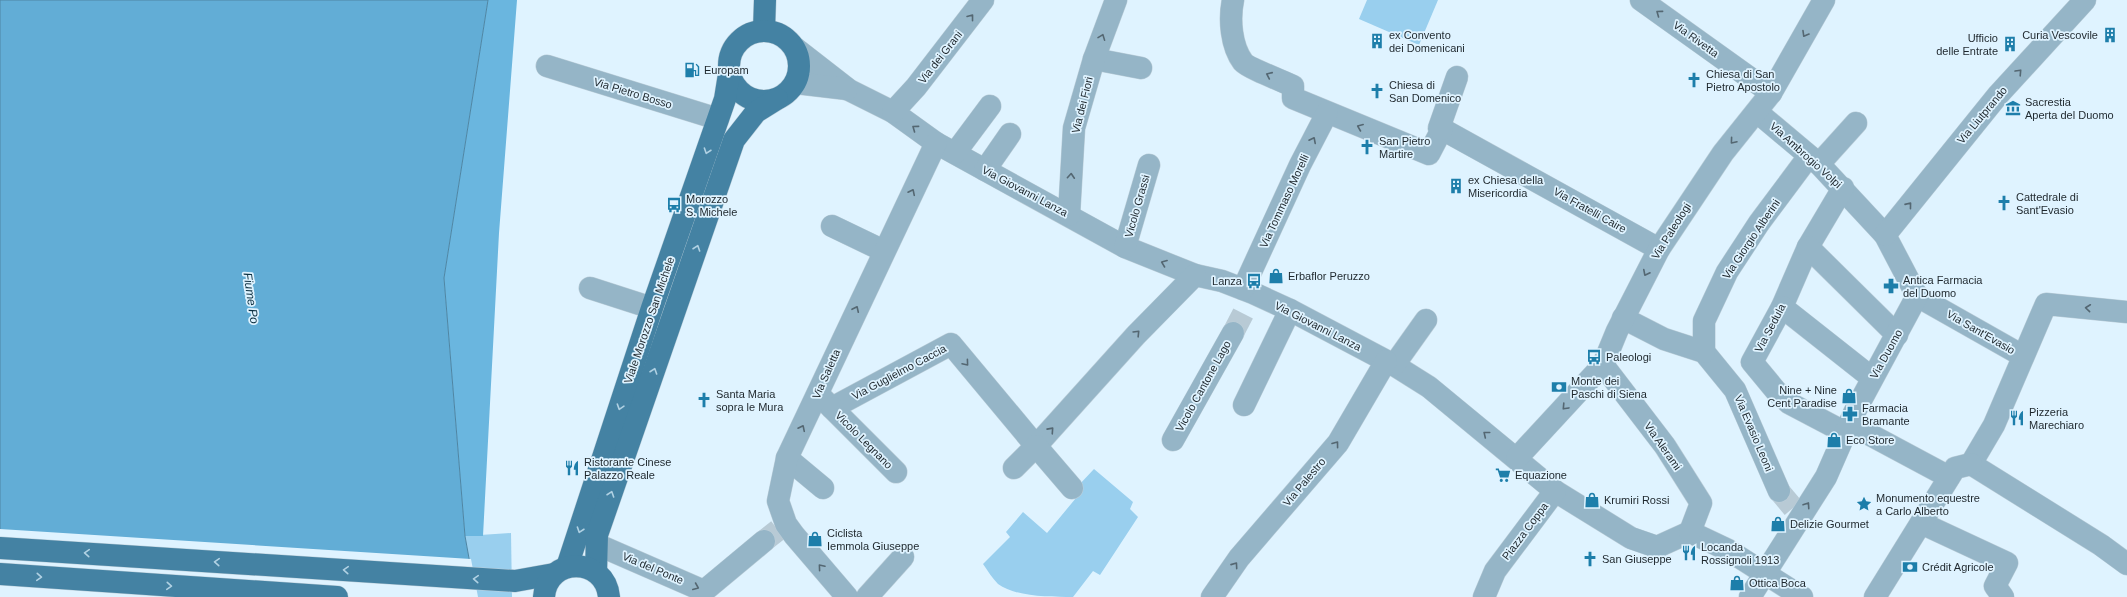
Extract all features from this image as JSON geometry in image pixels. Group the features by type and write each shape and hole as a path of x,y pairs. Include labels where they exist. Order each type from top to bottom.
{"main road":[{"path":"764,30 765,0"},
{"path":"764,30 776,32 787,38 795,48 799,59 800,72 796,83 788,93 777,99 765,102 753,100 742,94 734,85 729,74 731,52 744,36 764,30"},
{"name":"Viale Morozzo San Michele","path":"544,597 548,582 560,571 725,99 729,74"},
{"name":"Viale Morozzo San Michele","path":"596,572 596,544 734,140 756,112 777,99"},
{"path":"0,548 515,581 560,571 587,567 596,572 604,580 609,597"},
{"path":"0,574 337,597"}],"street":[{"name":"Via dei Grani","path":"893,112 916,87 983,0"},
{"name":"Via dei Fiori","path":"1068,215 1074,128 1094,59 1116,0"},
{"name":"Via Rivetta","path":"1641,0 1771,93"},
{"name":"Via Paleologi","path":"1517,458 1603,365 1623,318 1658,248 1723,153 1771,93 1824,0"},
{"name":"Via Liutprando","path":"1885,235 1998,95 2085,0"},
{"path":"1228,1 1236,48 1244,63 1293,86 1293,98 1422,152 1429,154 1442,129 1439,128 1457,77"},
{"name":"Via Giovanni Lanza","path":"795,48 849,90 893,112 936,143 1125,247 1194,275 1222,281 1248,296 1290,310 1390,363 1429,387 1555,490 1656,554 1690,532"},
{"path":"1094,59 1141,68"},
{"name":"Via Pietro Bosso","path":"547,66 718,119"},
{"name":"Via Giovanni Lanza","path":"796,83 849,90"},
{"path":"955,153 990,106"},
{"name":"Via Ambrogio Volpi","path":"1757,112 1814,160 1843,188 1885,235 1917,296"},
{"name":"Via Tommaso Morelli","path":"1248,296 1300,165 1327,113"},
{"name":"Via Giorgio Alberini","path":"1704,352 1704,321 1727,272 1759,223 1814,160 1856,123"},
{"name":"Via Fratelli Caire","path":"1442,129 1658,248"},
{"path":"985,170 1010,134"},
{"name":"Via Saletta","path":"838,594 776,531 778,501 787,458 825,401 884,251 936,143"},
{"name":"Vicolo Grassi","path":"1125,247 1149,165"},
{"name":"Via Sedula","path":"1843,188 1808,247 1782,307 1752,362 1776,391 1789,403 1850,423"},
{"path":"832,226 884,251"},
{"path":"1808,247 1897,335"},
{"path":"1014,468 1036,446 1136,335 1194,275"},
{"path":"590,288 652,308"},
{"name":"Via Duomo","path":"1750,597 1826,477 1872,378 1897,335 1917,296"},
{"name":"Via Sant'Evasio","path":"1917,296 2023,356"},
{"name":"Via Sant'Evasio","path":"1971,464 1994,425 2046,304 2127,312"},
{"path":"1782,307 1872,378"},
{"path":"1244,405 1290,310"},
{"path":"1623,318 1664,339 1704,352"},
{"name":"Via Palestro","path":"1212,597 1239,558 1338,443 1390,363 1426,320"},
{"name":"Vicolo Cantone Lago","path":"1173,440 1233,333"},
{"name":"Via Guglielmo Caccia","path":"825,401 951,344 1036,446"},
{"name":"Via Evasio Leoni","path":"1704,352 1735,390 1778,491"},
{"name":"Via Alerami","path":"1603,365 1665,446 1701,503 1690,532"},
{"name":"Vicolo Legnano","path":"825,401 896,472"},
{"path":"1850,423 1949,478"},
{"path":"1036,446 1072,488"},
{"path":"787,458 822,488"},
{"path":"1875,597 1955,468 1971,464 2101,545 2127,564"},
{"name":"Piazza Coppa","path":"1484,597 1495,572 1555,490"},
{"path":"1921,523 2007,563 1995,586 2003,597"},
{"name":"Via del Ponte","path":"596,544 704,591 776,531"},
{"path":"1690,532 1728,550 1802,597"},
{"path":"867,597 903,557"}],"shaded area":[{"path":"488,0 517,0 499,233 483,536 465,536 444,278"},
{"path":"1367,0 1438,0 1419,45 1359,19"},
{"path":"1094,469 1133,502 1130,509 1138,517 1100,575 1093,571 1073,597 1023,594 1014,592 998,584 983,564 1010,537 1006,532 1023,512 1047,533 1076,498 1078,486"},
{"path":"511,533 512,597 476,597 465,536"}],"water":[{"name":"Fiume Po","path":"0,0 488,0 444,278 465,536 476,597 0,597"}],"pier":[{"path":"0,529 471,559 478,597 0,597"}],"tunnel":[{"path":"1233,333 1247,306"},
{"path":"1779,491 1800,516"},
{"path":"764,541 778,530"}],"place":[{"name":"Curia Vescovile","path":"2110,35"},
{"name":"ex Convento dei Domenicani","path":"1377,41"},
{"name":"Ufficio delle Entrate","path":"2010,44"},
{"name":"Europam","path":"692,70"},
{"name":"Chiesa di San Pietro Apostolo","path":"1694,80"},
{"name":"Chiesa di San Domenico","path":"1377,91"},
{"name":"Sacrestia Aperta del Duomo","path":"2013,108"},
{"name":"San Pietro Martire","path":"1367,147"},
{"name":"ex Chiesa della Misericordia","path":"1456,186"},
{"name":"Cattedrale di Sant'Evasio","path":"2004,203"},
{"name":"Morozzo S. Michele","path":"674,205"},
{"name":"Erbaflor Peruzzo","path":"1276,276"},
{"name":"Lanza","path":"1254,281"},
{"name":"Antica Farmacia del Duomo","path":"1891,286"},
{"name":"Paleologi","path":"1594,357"},
{"name":"Monte dei Paschi di Siena","path":"1559,387"},
{"name":"Nine + Nine Cent Paradise","path":"1849,396"},
{"name":"Santa Maria sopra le Mura","path":"704,400"},
{"name":"Farmacia Bramante","path":"1850,414"},
{"name":"Pizzeria Marechiaro","path":"2017,418"},
{"name":"Eco Store","path":"1834,440"},
{"name":"Ristorante Cinese Palazzo Reale","path":"572,468"},
{"name":"Equazione","path":"1503,475"},
{"name":"Krumiri Rossi","path":"1592,500"},
{"name":"Monumento equestre a Carlo Alberto","path":"1864,504"},
{"name":"Delizie Gourmet","path":"1778,524"},
{"name":"Ciclista Iemmola Giuseppe","path":"815,539"},
{"name":"Locanda Rossignoli 1913","path":"1689,553"},
{"name":"San Giuseppe","path":"1590,559"},
{"name":"Crédit Agricole","path":"1910,567"},
{"name":"Ottica Boca","path":"1737,583"}]}
